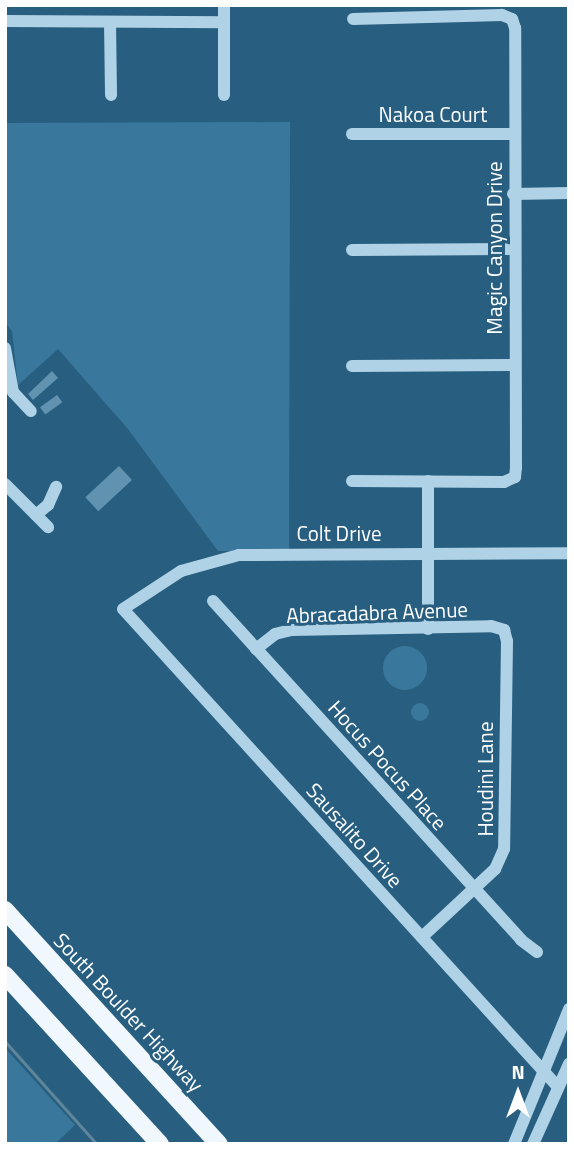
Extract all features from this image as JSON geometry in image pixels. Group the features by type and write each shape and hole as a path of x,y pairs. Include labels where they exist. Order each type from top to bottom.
{"main road":[{"name":"South Boulder Highway","path":"5,910 219,1144"},
{"path":"5,975 160,1144"}],"street":[{"path":"224,5 224,95"},
{"name":"Magic Canyon Drive","path":"353,19 502,15 512,19 515,28 515,477 504,482 428,481"},
{"path":"5,22 224,22"},
{"path":"110,22 111,94"},
{"name":"Nakoa Court","path":"352,134 514,134"},
{"path":"513,194 569,193"},
{"path":"352,250 513,249"},
{"path":"5,348 11,386 30,411"},
{"path":"352,366 513,365"},
{"path":"352,481 428,481 428,629"},
{"path":"5,484 48,527"},
{"path":"36,515 48,505 56,487"},
{"name":"Colt Drive","path":"123,609 162,580 221,558 303,552 569,553"},
{"name":"Hocus Pocus Place","path":"214,601 475,889 537,952"},
{"name":"Sausalito Drive","path":"123,609 558,1087"},
{"name":"Abracadabra Avenue","path":"256,649 275,634 291,630 491,626 504,630"},
{"name":"Houdini Lane","path":"422,937 495,869 504,849 504,657 508,641 504,630"},
{"path":"514,1144 569,1009"},
{"path":"533,1144 569,1064"}],"shaded area":[{"path":"290,122 289,551 218,551 128,429 58,349 18,385 12,331 5,322 5,123"},
{"path":"405,646 414,647 421,652 426,659 426,677 421,684 414,689 405,690 396,689 389,684 384,677 383,668 384,659 389,652 396,647"},
{"path":"420,703 426,706 429,712 426,718 420,721 414,718 411,712 414,706"},
{"path":"5,1048 75,1125 55,1144 5,1144"}],"building":[{"path":"52,371 58,378 33,400 28,394"},
{"path":"57,395 62,402 45,415 40,407"},
{"path":"119,466 132,480 98,511 85,497"}],"waterway":[{"path":"5,1041 97,1144"}]}
